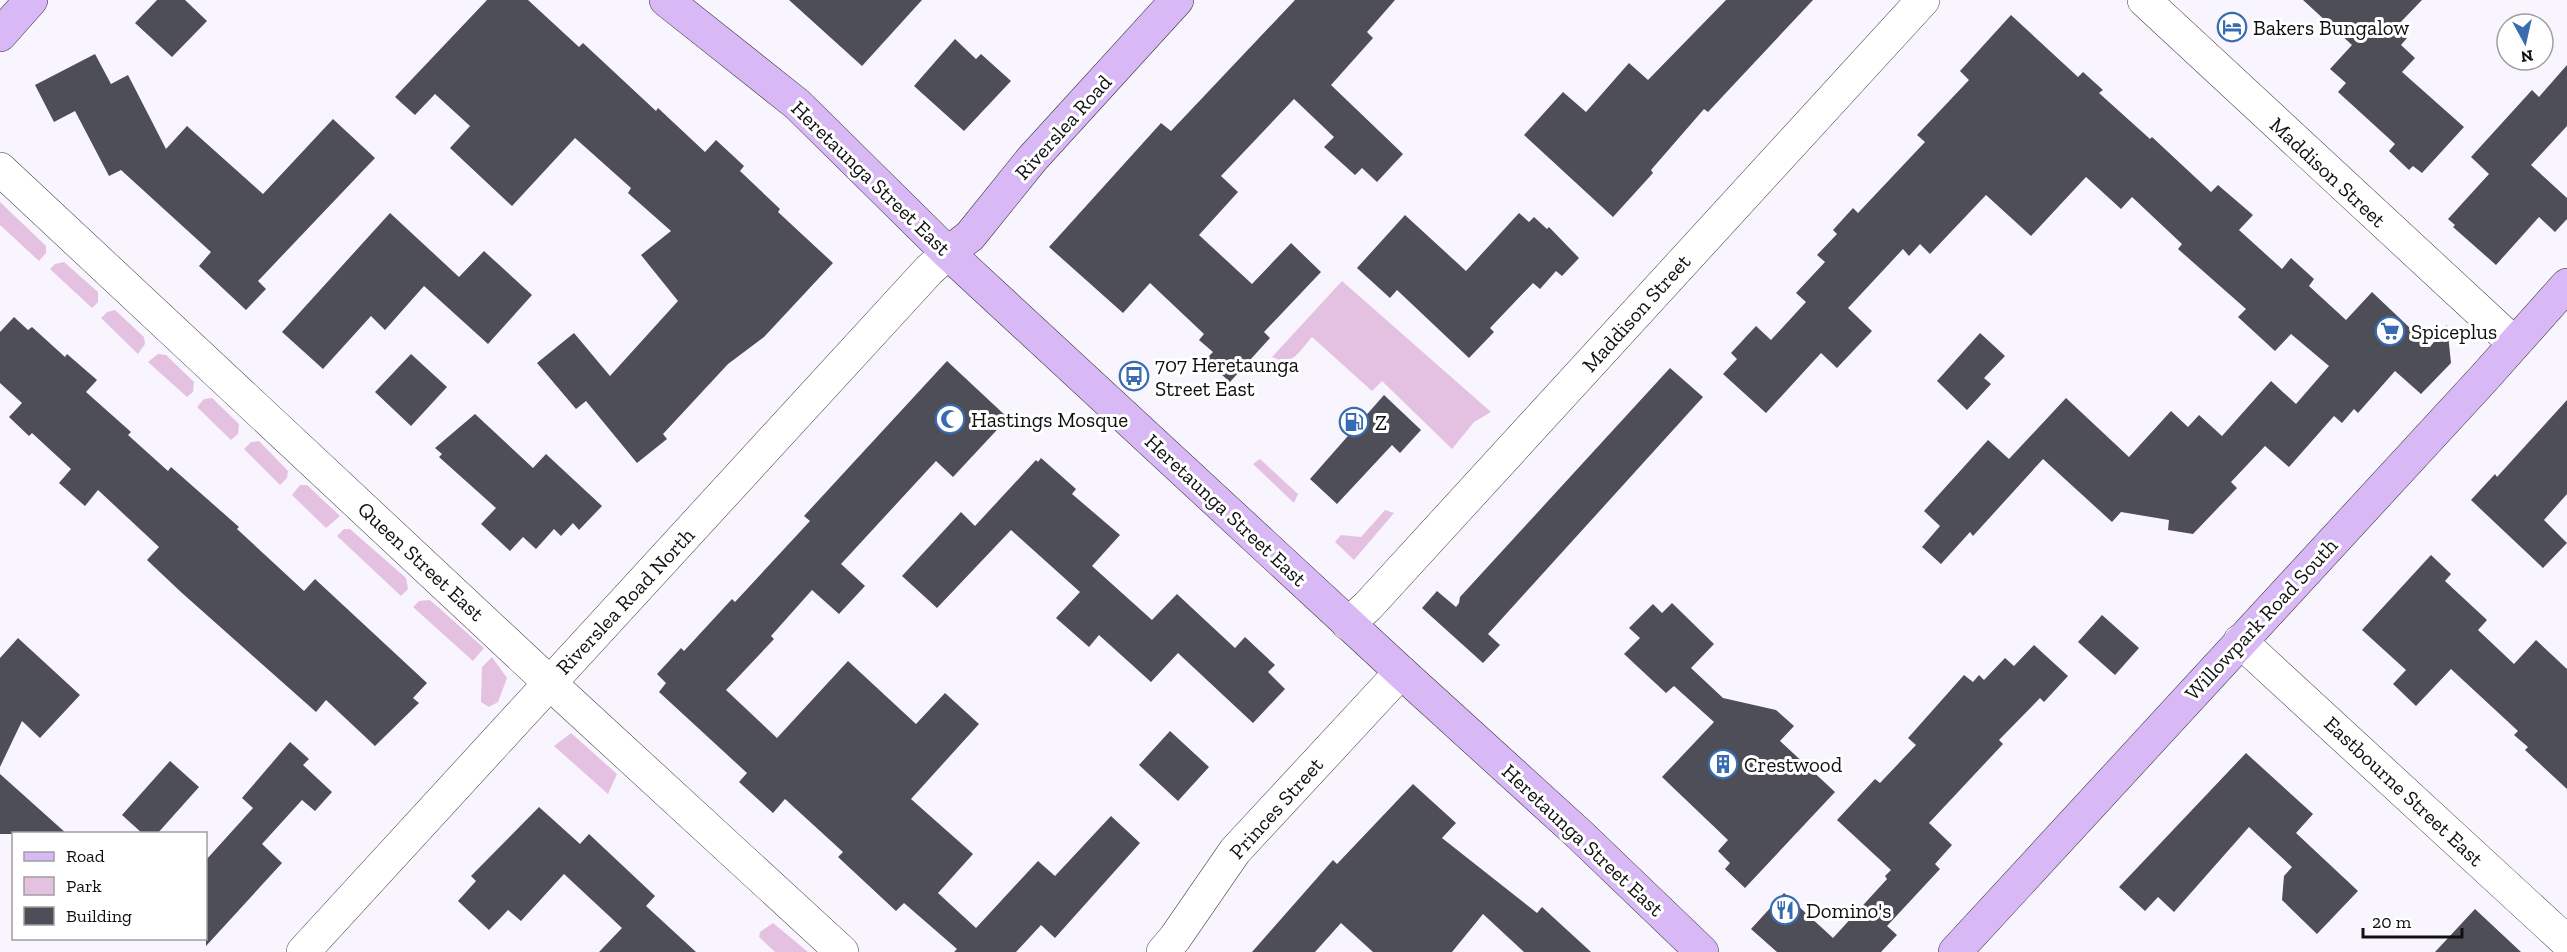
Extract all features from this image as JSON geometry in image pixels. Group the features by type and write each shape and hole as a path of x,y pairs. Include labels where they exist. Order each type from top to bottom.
{"main road":[{"path":"0,35 32,0"},
{"name":"Heretaunga Street East","path":"666,0 797,104 948,253 1348,624 1579,834 1702,952"},
{"name":"Riverslea Road","path":"948,253 970,236 1032,159 1178,0"},
{"name":"Willowpark Road South","path":"1955,952 2476,387 2567,285"}],"street":[{"name":"Maddison Street","path":"1348,624 1368,606 1923,0"},
{"name":"Maddison Street","path":"2144,0 2514,343"},
{"name":"Queen Street East","path":"0,169 842,952"},
{"name":"Riverslea Road North","path":"303,952 929,270 948,253"},
{"name":"Eastbourne Street East","path":"2240,641 2567,942"},
{"name":"Princes Street","path":"1162,952 1175,938 1235,850 1401,672"}],"green space":[{"path":"0,202 46,246 46,253 39,261 0,225"},
{"path":"64,262 98,292 98,302 92,308 50,269 55,264"},
{"path":"1342,281 1491,412 1474,422 1452,449 1382,381 1372,391 1312,337 1291,359 1280,360 1272,357"},
{"path":"115,310 144,337 145,344 138,354 101,318 107,312"},
{"path":"158,354 166,355 194,382 193,392 187,397 148,362"},
{"path":"212,398 239,424 238,434 231,440 197,407 204,399"},
{"path":"259,441 288,471 287,478 280,485 244,449 251,442"},
{"path":"1260,459 1298,494 1294,503 1253,464"},
{"path":"300,485 307,485 340,516 326,528 292,495"},
{"path":"1385,510 1394,513 1354,560 1335,542 1341,535 1361,537"},
{"path":"344,529 350,529 406,578 408,589 401,596 337,536"},
{"path":"430,600 484,648 473,661 413,607 419,601"},
{"path":"492,657 507,678 498,702 489,707 481,702 482,667"},
{"path":"571,733 617,774 608,794 554,746"},
{"path":"773,923 808,952 775,952 759,937 760,932"}],"building":[{"path":"157,0 185,0 207,21 172,57 135,23"},
{"path":"487,0 528,0 579,47 583,43 656,111 658,108 705,152 716,140 744,166 740,171 780,209 778,212 833,263 764,337 728,364 663,434 667,439 637,463 586,401 576,409 537,363 574,333 610,376 678,301 641,255 671,231 628,193 631,188 575,138 512,206 450,148 470,126 435,94 415,115 395,97"},
{"path":"789,0 922,0 862,66"},
{"path":"1295,0 1395,0 1367,32 1373,38 1331,85 1403,154 1377,182 1362,168 1355,175 1324,147 1334,137 1294,99 1221,176 1238,192 1199,235 1252,284 1291,243 1321,272 1264,332 1270,338 1230,382 1205,360 1213,352 1199,340 1204,334 1150,283 1123,313 1049,247 1161,123 1171,131"},
{"path":"1726,0 1813,0 1708,112 1704,109 1651,170 1653,173 1613,217 1524,135 1563,92 1586,112 1629,63 1648,80"},
{"path":"2303,0 2422,0 2395,28 2407,38 2401,45 2415,58 2402,72 2464,127 2422,173 2413,166 2409,170 2389,151 2395,144 2338,92 2346,83 2330,69 2352,45"},
{"path":"2011,15 2078,77 2083,72 2103,90 2099,93 2150,139 2152,137 2211,192 2218,185 2253,215 2239,230 2282,269 2291,258 2314,279 2309,286 2346,320 2372,292 2430,347 2447,325 2451,363 2421,394 2395,371 2358,413 2354,409 2342,423 2334,416 2289,467 2265,446 2231,482 2237,488 2193,534 2168,530 2169,520 2121,512 2112,522 2043,459 1973,536 1970,532 1941,564 1922,547 1940,526 1924,511 1988,440 2009,459 2066,398 2129,457 2171,411 2188,427 2199,415 2222,436 2271,381 2296,404 2329,366 2291,334 2275,351 2238,317 2246,309 2178,249 2182,244 2132,197 2121,209 2086,177 2031,236 1986,195 1930,254 1920,244 1909,256 1903,249 1848,308 1872,331 1837,368 1821,353 1766,413 1723,374 1737,359 1731,353 1756,326 1771,340 1806,302 1796,293 1825,262 1817,255 1837,234 1833,230 1853,208 1858,213 1925,142 1917,135 1969,80 1960,71"},
{"path":"955,39 976,59 981,54 1011,81 964,131 914,86"},
{"path":"95,54 111,84 128,75 166,149 187,126 263,194 333,119 375,158 258,281 266,289 246,310 199,266 211,252 121,170 109,176 75,111 54,122 35,85"},
{"path":"2567,65 2567,126 2531,165 2567,198 2567,219 2555,232 2539,217 2496,265 2453,227 2455,225 2448,219 2489,174 2471,157 2532,90 2539,97"},
{"path":"390,213 459,277 484,251 532,295 488,344 424,286 385,330 371,316 323,369 282,332"},
{"path":"1519,213 1529,222 1534,217 1547,229 1549,227 1579,258 1562,276 1556,271 1540,289 1533,283 1490,328 1494,332 1469,358 1397,290 1390,298 1357,268 1405,215 1466,271"},
{"path":"14,317 28,330 32,327 65,357 67,354 97,380 86,392 131,432 128,435 168,471 171,467 239,527 237,529 304,591 315,579 427,683 413,698 419,703 375,746 326,700 316,712 182,593 147,560 159,547 98,490 85,506 59,483 71,469 32,433 29,436 9,417 22,403 0,383 0,332"},
{"path":"1980,333 2005,356 1984,378 1991,384 1967,410 1937,381"},
{"path":"411,354 447,387 411,426 375,392"},
{"path":"947,361 1008,418 953,477 936,461 841,564 865,586 839,614 812,590 771,636 774,639 726,690 777,738 848,661 916,724 945,693 979,724 911,799 973,854 938,893 976,928 1038,861 1055,876 1111,816 1140,843 1055,938 1041,925 1016,952 954,952 957,949 904,903 896,911 838,857 843,852 785,799 773,813 739,782 747,773 659,692 666,683 657,674 681,648 684,651 732,599 735,602 810,521 804,516"},
{"path":"1670,368 1703,397 1488,634 1500,645 1483,663 1422,608 1437,591 1456,607 1460,597"},
{"path":"1384,395 1421,430 1400,453 1392,445 1337,504 1310,479"},
{"path":"2567,400 2567,494 2544,520 2567,543 2543,568 2471,500 2495,474 2497,477"},
{"path":"475,414 533,468 546,454 602,506 579,530 573,523 561,536 554,529 536,549 523,537 510,551 481,524 496,508 439,457 442,454 435,448"},
{"path":"1041,458 1076,489 1072,494 1120,535 1092,566 1152,620 1177,594 1235,648 1245,637 1275,665 1268,672 1285,689 1253,723 1178,653 1151,682 1099,635 1089,647 1056,618 1080,592 1011,530 937,608 902,576 961,512 975,526 1036,460 1038,462"},
{"path":"2431,555 2451,574 2445,581 2487,620 2478,630 2514,664 2536,640 2567,669 2567,789 2525,750 2528,747 2514,735 2518,731 2451,669 2416,706 2393,684 2406,670 2362,630"},
{"path":"1672,603 1714,644 1691,668 1723,698 1776,710 1794,726 1780,741 1835,792 1745,888 1725,869 1730,863 1718,851 1728,840 1662,777 1714,722 1674,686 1666,693 1624,654 1640,638 1629,628 1653,604 1662,613"},
{"path":"2102,615 2139,648 2115,675 2078,642"},
{"path":"18,638 80,695 40,738 22,721 0,767 0,658"},
{"path":"2034,645 2068,676 2044,702 2040,698 1999,740 2003,744 1929,823 1952,845 1935,864 1940,869 1887,926 1897,935 1881,952 1777,952 1751,929 1784,893 1833,938 1887,879 1885,876 1891,870 1837,820 1875,779 1880,783 1916,745 1908,738 1964,675 1973,682 1979,675 1984,680 2005,658 2014,666"},
{"path":"1170,731 1209,767 1178,801 1139,765"},
{"path":"290,742 309,759 303,765 332,792 315,811 302,800 262,844 282,863 206,946 207,859 253,808 242,798"},
{"path":"2246,753 2313,814 2296,833 2358,891 2317,934 2282,900 2284,876 2292,867 2249,827 2174,912 2158,897 2145,911 2119,887"},
{"path":"170,761 199,787 159,832 141,832 122,815"},
{"path":"0,774 65,832 12,832 12,834 0,834"},
{"path":"1413,784 1456,823 1442,838 1537,913 1542,907 1591,952 1524,952 1483,914 1452,952 1373,952 1341,923 1315,952 1252,952 1333,860 1337,864"},
{"path":"539,807 580,844 589,834 655,896 646,906 696,952 599,952 622,928 564,874 521,921 508,910 489,930 458,901 476,881 471,876"},
{"path":"2475,909 2521,952 2435,952"}],"place":[{"name":"Bakers Bungalow","path":"2232,27"},
{"name":"Spiceplus","path":"2390,331"},
{"name":"707 Heretaunga Street East","path":"1134,376"},
{"name":"Hastings Mosque","path":"950,419"},
{"name":"Z","path":"1354,422"},
{"name":"Crestwood","path":"1723,764"},
{"name":"Domino's","path":"1785,910"}]}
